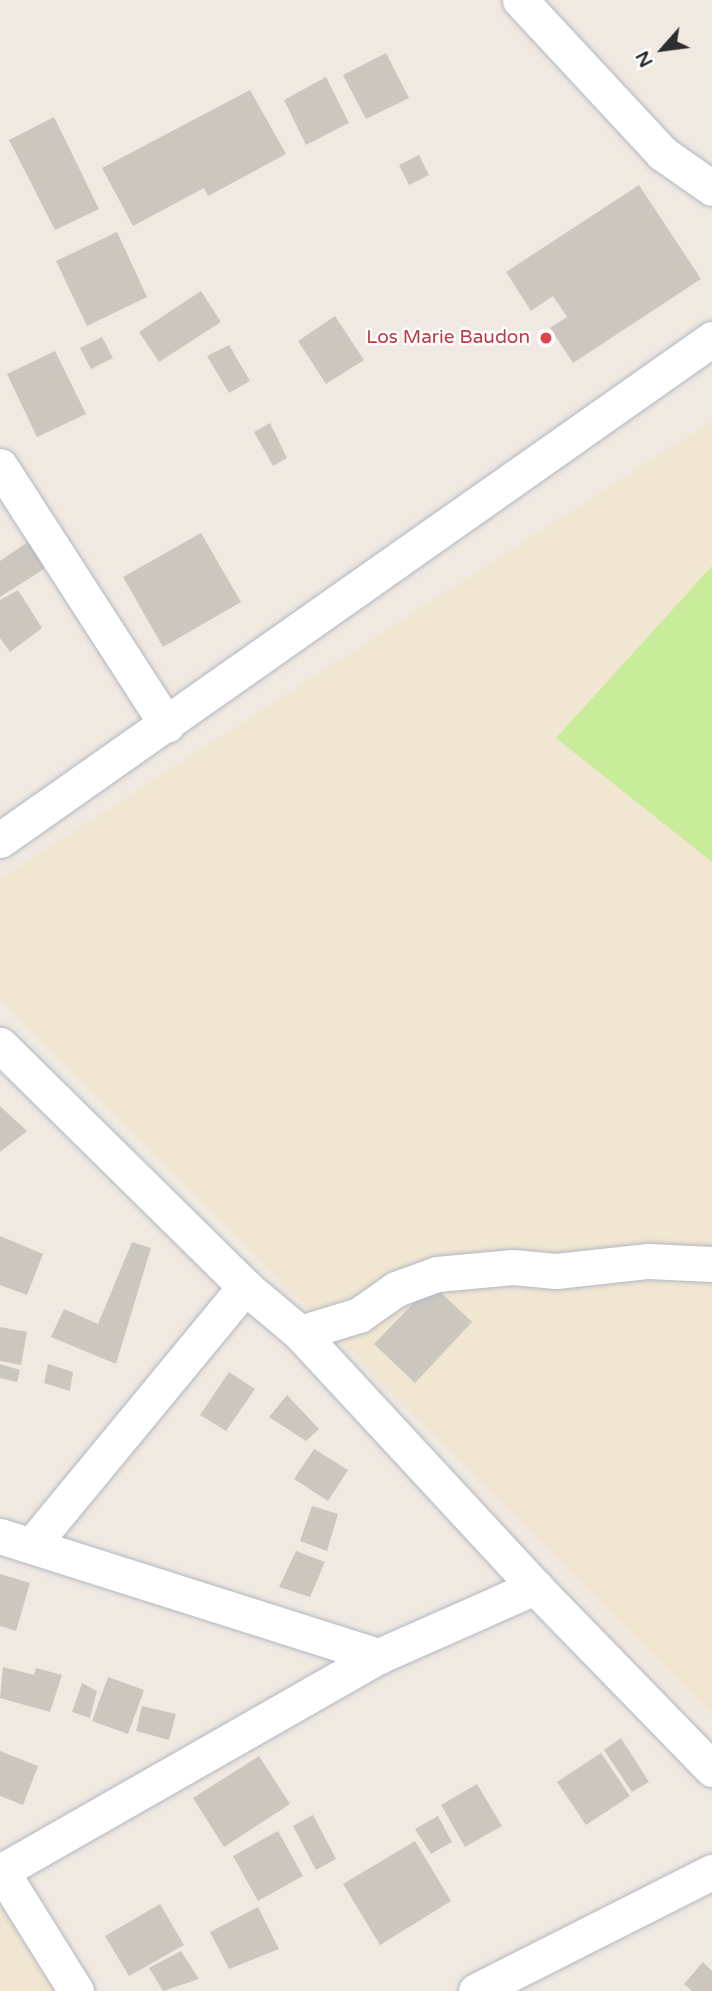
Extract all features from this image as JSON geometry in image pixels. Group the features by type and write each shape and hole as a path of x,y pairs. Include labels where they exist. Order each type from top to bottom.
{"street":[{"path":"520,0 662,153 712,188"},
{"path":"0,839 167,725 712,339"},
{"path":"0,466 167,725"},
{"path":"0,1045 245,1287 300,1334 535,1587 712,1769"},
{"path":"300,1334 359,1315 396,1289 437,1274 513,1267 556,1271 648,1261 712,1264"},
{"path":"245,1287 16,1540 379,1656"},
{"path":"76,1991 1,1872 379,1656 535,1587"},
{"path":"486,1989 712,1872"}],"shaded area":[{"path":"712,421 712,1714 0,1001 0,879"},
{"path":"0,1903 56,1991 0,1991"}],"green space":[{"path":"712,566 712,862 556,738"}],"building":[{"path":"386,53 409,98 366,119 343,75"},
{"path":"326,77 349,123 306,145 284,100"},
{"path":"250,90 286,154 208,196 204,188 133,226 102,168"},
{"path":"54,117 99,209 55,230 9,140"},
{"path":"419,155 429,175 409,185 399,165"},
{"path":"639,185 701,279 573,363 550,328 567,317 553,296 531,311 506,272"},
{"path":"117,232 147,297 87,326 56,261"},
{"path":"201,291 221,322 159,362 139,332"},
{"path":"335,316 364,360 326,384 298,341"},
{"path":"102,337 113,358 91,369 80,348"},
{"path":"229,345 250,381 229,393 207,356"},
{"path":"55,351 86,414 37,437 7,374"},
{"path":"270,423 287,458 273,466 254,432"},
{"path":"201,533 241,602 163,647 123,577"},
{"path":"32,539 47,567 0,597 0,561"},
{"path":"18,590 42,628 10,652 0,638 0,600"},
{"path":"0,1106 27,1131 0,1152"},
{"path":"0,1236 43,1254 27,1295 0,1285"},
{"path":"132,1242 151,1248 116,1364 51,1337 64,1309 98,1324"},
{"path":"432,1284 472,1322 415,1383 374,1344"},
{"path":"0,1327 27,1332 21,1365 0,1361"},
{"path":"0,1364 20,1370 17,1382 0,1378"},
{"path":"48,1364 73,1372 70,1391 44,1383"},
{"path":"229,1372 255,1389 226,1431 200,1415"},
{"path":"287,1395 319,1429 306,1441 269,1417"},
{"path":"314,1449 348,1470 328,1501 294,1479"},
{"path":"312,1506 338,1514 327,1551 300,1541"},
{"path":"296,1551 325,1562 310,1597 279,1587"},
{"path":"0,1574 30,1583 16,1631 0,1626"},
{"path":"3,1667 34,1675 36,1668 62,1675 50,1712 0,1698"},
{"path":"108,1677 144,1690 128,1734 92,1721"},
{"path":"82,1683 97,1691 90,1718 72,1712"},
{"path":"142,1706 176,1714 169,1740 136,1731"},
{"path":"621,1738 649,1782 632,1792 604,1750"},
{"path":"0,1751 38,1766 23,1805 0,1796"},
{"path":"601,1753 630,1796 586,1825 557,1782"},
{"path":"259,1756 290,1804 224,1847 193,1798"},
{"path":"477,1784 502,1826 465,1847 441,1805"},
{"path":"313,1815 336,1859 316,1870 293,1826"},
{"path":"438,1816 452,1842 431,1854 415,1829"},
{"path":"278,1831 303,1876 258,1901 233,1856"},
{"path":"415,1841 451,1901 380,1945 343,1884"},
{"path":"160,1904 184,1945 129,1976 105,1936"},
{"path":"258,1907 279,1949 229,1969 210,1932"},
{"path":"181,1951 199,1979 163,1991 149,1968"},
{"path":"703,1962 712,1971 712,1991 692,1991 684,1984"}],"place":[{"name":"Los Marie Baudon","path":"546,338"}]}
